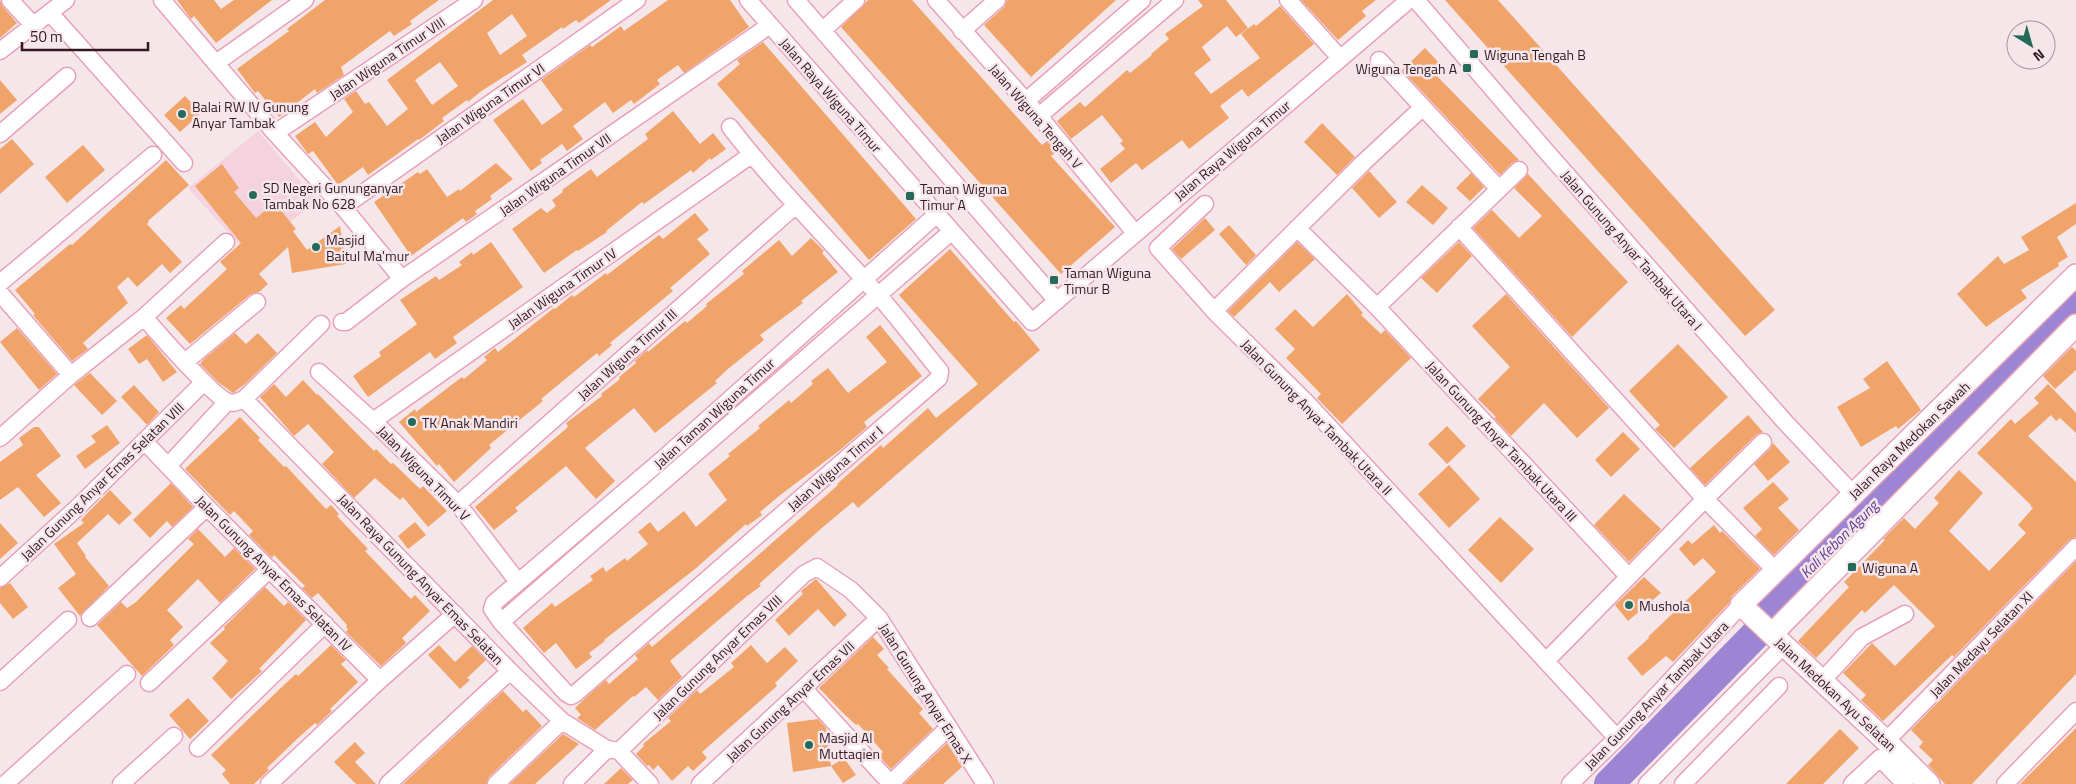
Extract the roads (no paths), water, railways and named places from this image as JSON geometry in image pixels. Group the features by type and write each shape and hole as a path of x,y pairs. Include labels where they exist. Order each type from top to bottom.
{"street":[{"path":"10,0 34,26"},
{"path":"0,51 66,0"},
{"path":"162,0 275,133 343,207 402,279"},
{"path":"216,63 305,0"},
{"name":"Jalan Wiguna Timur VIII","path":"275,133 474,0"},
{"name":"Jalan Raya Wiguna Timur","path":"748,0 1030,321 1034,322 1135,233 1409,0"},
{"path":"796,0 1057,301"},
{"path":"823,30 856,0"},
{"name":"Jalan Wiguna Tengah V","path":"936,0 1039,116 1135,233"},
{"path":"962,31 997,0"},
{"path":"1026,101 1142,0"},
{"path":"1039,116 1175,0"},
{"path":"1288,0 1340,58"},
{"name":"Jalan Gunung Anyar Tambak Utara I","path":"1416,0 1544,150 1772,408 1854,494"},
{"name":"Jalan Wiguna Timur VI","path":"343,207 628,2"},
{"path":"50,13 184,163"},
{"name":"Jalan Wiguna Timur VII","path":"342,322 346,322 402,279 768,25"},
{"path":"1379,60 1498,189"},
{"path":"0,134 67,76"},
{"path":"1214,311 1422,108"},
{"name":"Jalan Wiguna Timur I","path":"497,616 566,693 571,696 575,694 939,378 940,372 879,295 751,155 730,127"},
{"path":"0,283 153,155"},
{"name":"Jalan Wiguna Timur IV","path":"373,421 751,155"},
{"path":"1377,307 1518,170"},
{"name":"Jalan Gunung Anyar Tambak Utara II","path":"1205,204 1158,248 1214,311 1307,403 1617,738"},
{"name":"Jalan Wiguna Timur III","path":"458,504 796,205"},
{"name":"Jalan Taman Wiguna Timur","path":"936,215 863,278 664,458 494,602 497,616 675,471 951,232"},
{"path":"1459,227 1705,498 1775,570"},
{"name":"Jalan Gunung Anyar Tambak Utara III","path":"1297,228 1377,307 1628,576"},
{"path":"0,438 71,375 144,317 226,242"},
{"name":"Jalan Raya Medokan Sawah","path":"1744,607 1775,570 2076,275"},
{"path":"0,293 71,375"},
{"path":"185,362 256,302"},
{"path":"144,317 204,383 227,402 244,399 322,324"},
{"path":"1647,784 1775,637 2076,325"},
{"name":"Jalan Wiguna Timur V","path":"318,372 373,421 458,504 518,582"},
{"name":"Jalan Gunung Anyar Emas Selatan VIII","path":"0,578 79,506 204,383"},
{"name":"Jalan Raya Gunung Anyar Emas Selatan","path":"244,399 510,672 562,720 613,750 650,784"},
{"path":"168,466 227,402"},
{"name":"Jalan Gunung Anyar Emas Selatan IV","path":"144,441 207,507 380,680"},
{"path":"1546,661 1705,498 1764,442"},
{"path":"664,458 675,471"},
{"path":"90,618 207,507"},
{"name":"Jalan Medayu Selatan XI","path":"1886,741 2076,547"},
{"name":"Jalan Gunung Anyar Emas X","path":"817,567 851,590 879,618 985,784"},
{"name":"Jalan Gunung Anyar Emas VIII","path":"572,784 613,750 804,574 817,567"},
{"path":"149,683 270,569"},
{"name":"Jalan Medokan Ayu Selatan","path":"1744,607 1929,784"},
{"name":"Jalan Gunung Anyar Tambak Utara","path":"1570,784 1744,607"},
{"path":"269,784 380,680 455,614"},
{"path":"1822,681 1862,637 1905,614"},
{"name":"Jalan Gunung Anyar Emas VII","path":"700,784 804,690 879,618"},
{"path":"0,682 68,620"},
{"path":"198,748 325,624"},
{"path":"388,784 510,672"},
{"path":"5,784 127,674"},
{"path":"1683,784 1779,686"},
{"path":"804,690 891,784 948,728"},
{"path":"2005,784 2076,712"},
{"path":"496,784 562,720"},
{"path":"121,784 174,736"},
{"path":"1852,784 1880,758 1906,784"}],"waterway":[{"name":"Kali Kebon Agung","path":"1609,784 1754,636 1783,596 1887,494 2076,300"}],"place":[{"name":"Wiguna Tengah B","path":"1474,54"},
{"name":"Wiguna Tengah A","path":"1467,68"},
{"name":"Balai RW IV Gunung Anyar Tambak","path":"182,114"},
{"name":"SD Negeri Gununganyar Tambak No 628","path":"253,195"},
{"name":"Taman Wiguna Timur A","path":"910,196"},
{"name":"Masjid Baitul Ma'mur","path":"316,247"},
{"name":"Taman Wiguna Timur B","path":"1054,280"},
{"name":"TK Anak Mandiri","path":"412,422"},
{"name":"Wiguna A","path":"1852,567"},
{"name":"Mushola","path":"1629,605"},
{"name":"Masjid Al Muttaqien","path":"809,745"}]}
